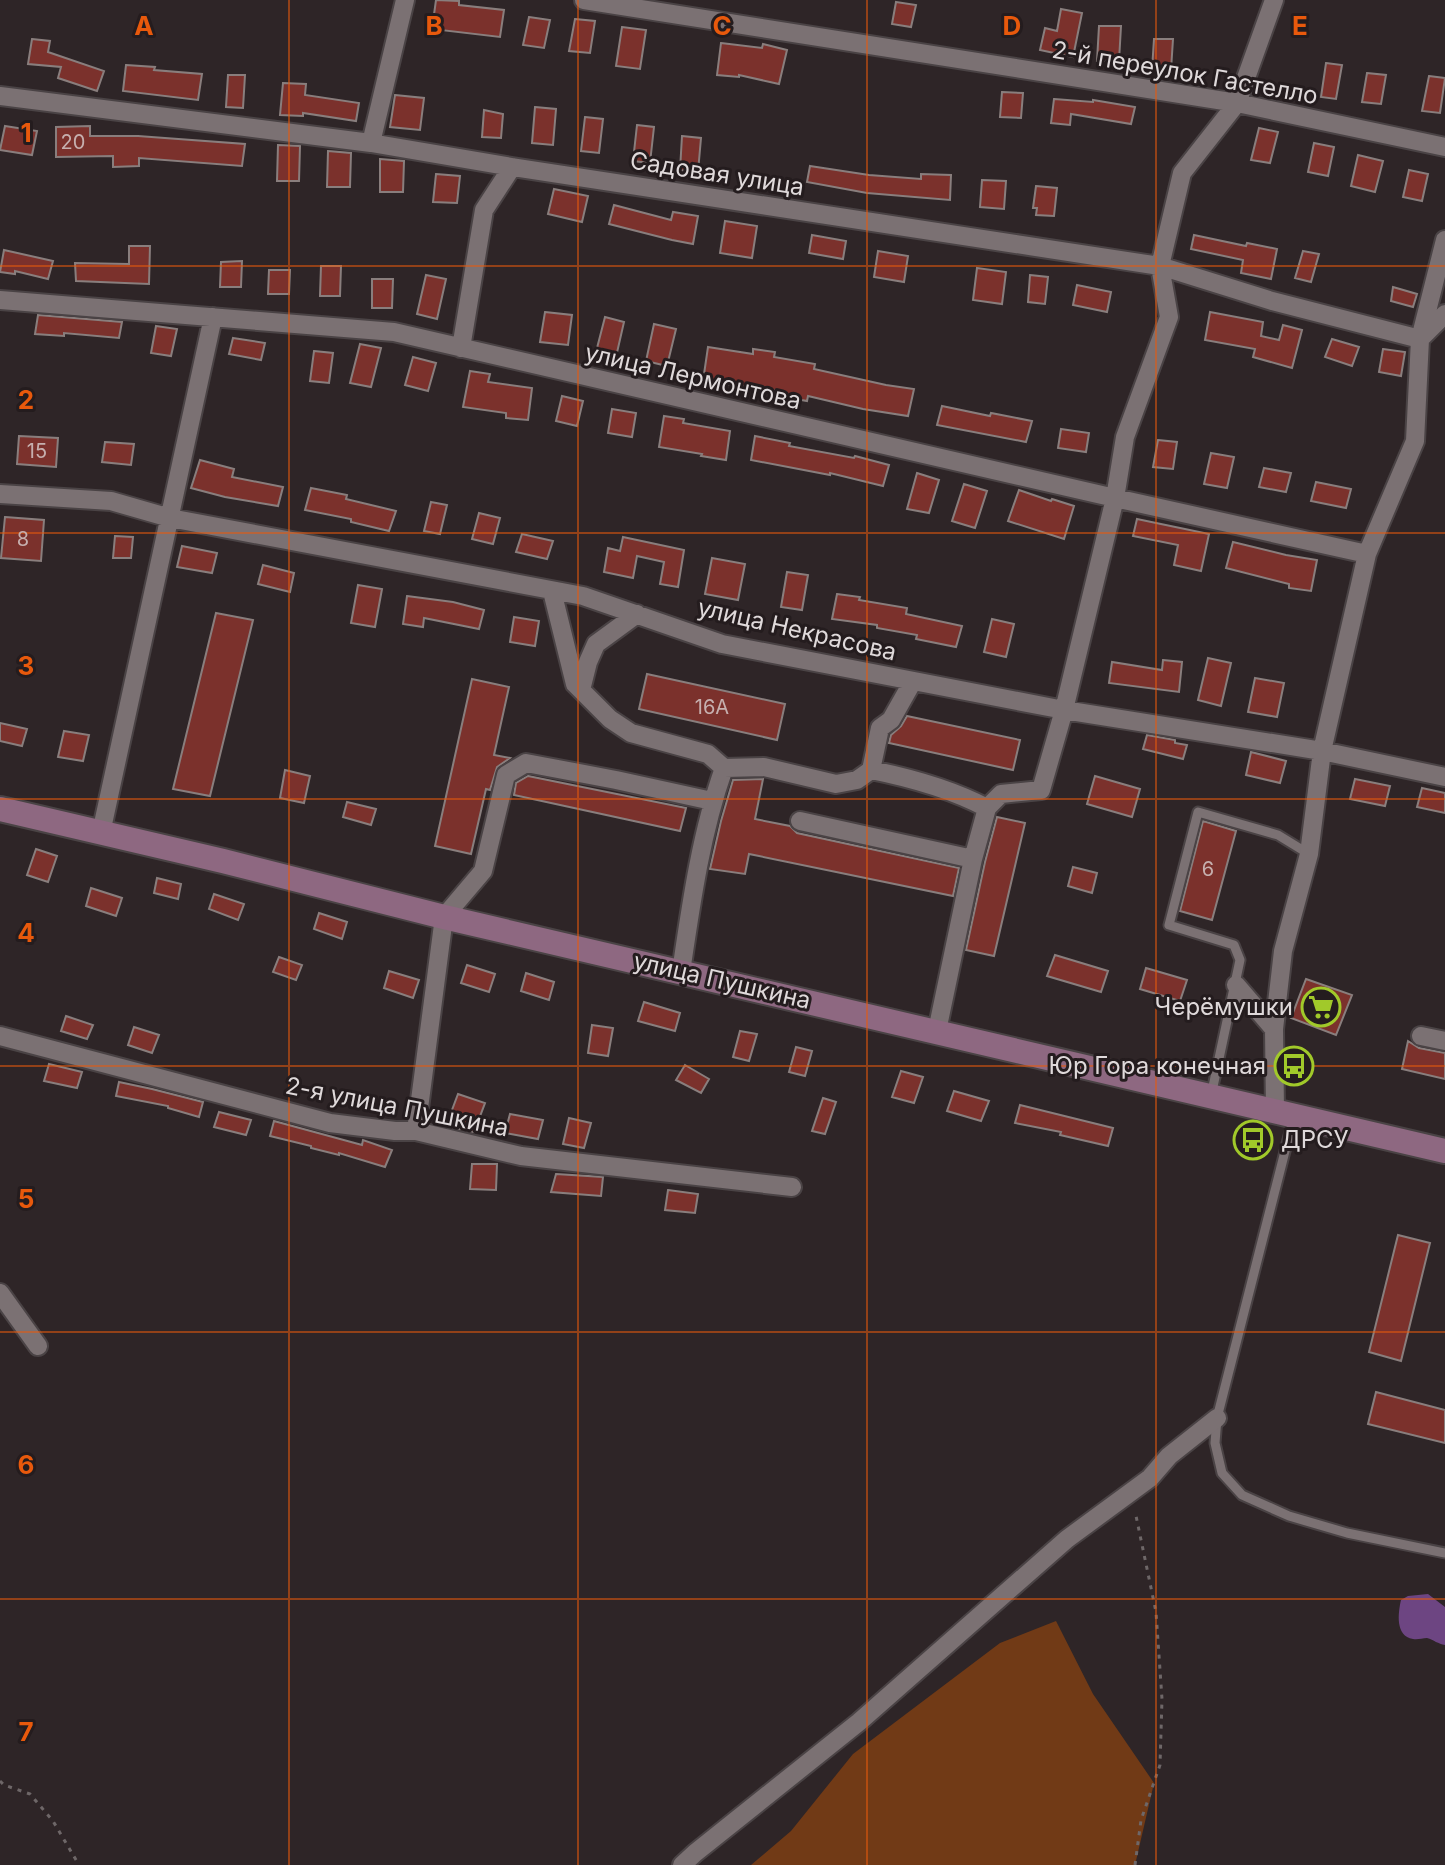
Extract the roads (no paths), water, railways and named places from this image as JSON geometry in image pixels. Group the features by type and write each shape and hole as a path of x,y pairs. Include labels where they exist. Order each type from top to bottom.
{"main road":[{"name":"улица Пушкина","path":"0,809 444,917 1445,1151"}],"street":[{"path":"371,143 405,0"},
{"name":"2-й переулок Гастелло","path":"584,0 1237,103 1445,147"},
{"path":"937,1031 973,859 987,808 1001,794 1041,790 1064,710 1115,498 1125,437 1169,317 1160,266 1182,173 1237,103 1274,0"},
{"name":"Садовая улица","path":"0,96 371,143 1160,266 1272,301 1420,339"},
{"path":"461,348 484,210 512,167"},
{"path":"1285,1114 1274,1029 1283,951 1309,854 1322,751 1367,554 1415,441 1420,339 1445,240"},
{"name":"улица Лермонтова","path":"0,300 394,332 1367,554"},
{"path":"1420,339 1445,314"},
{"path":"101,833 213,317"},
{"name":"улица Некрасова","path":"0,494 111,501 170,518 583,596 722,644 1064,710 1322,751 1445,777"},
{"path":"552,591 575,684 610,719 631,733 708,754 724,768 764,767 836,784 857,780 871,770 880,728 891,720 913,681"},
{"path":"581,690 596,644 637,614"},
{"path":"416,1131 444,917 483,871 506,775 526,763 712,801"},
{"path":"681,972 712,801 724,768"},
{"path":"871,770 906,777 987,808"},
{"path":"800,821 973,859"},
{"path":"1236,985 1274,1029"},
{"name":"2-я улица Пушкина","path":"0,1036 330,1123 416,1131 521,1156 792,1187"},
{"path":"1421,1036 1445,1041"},
{"path":"0,1293 38,1346"},
{"path":"682,1865 859,1722 1067,1539 1150,1478 1169,1456 1217,1418"}],"lane":[{"path":"1211,1096 1240,960 1234,945 1169,925 1198,812 1278,835 1309,854"},
{"path":"1285,1114 1217,1418 1215,1443 1222,1473 1242,1495 1289,1516 1347,1533 1445,1553"}],"place":[{"name":"Черёмушки","path":"1321,1007"},
{"name":"Юр Гора конечная","path":"1294,1066"},
{"name":"ДРСУ","path":"1253,1140"}]}
